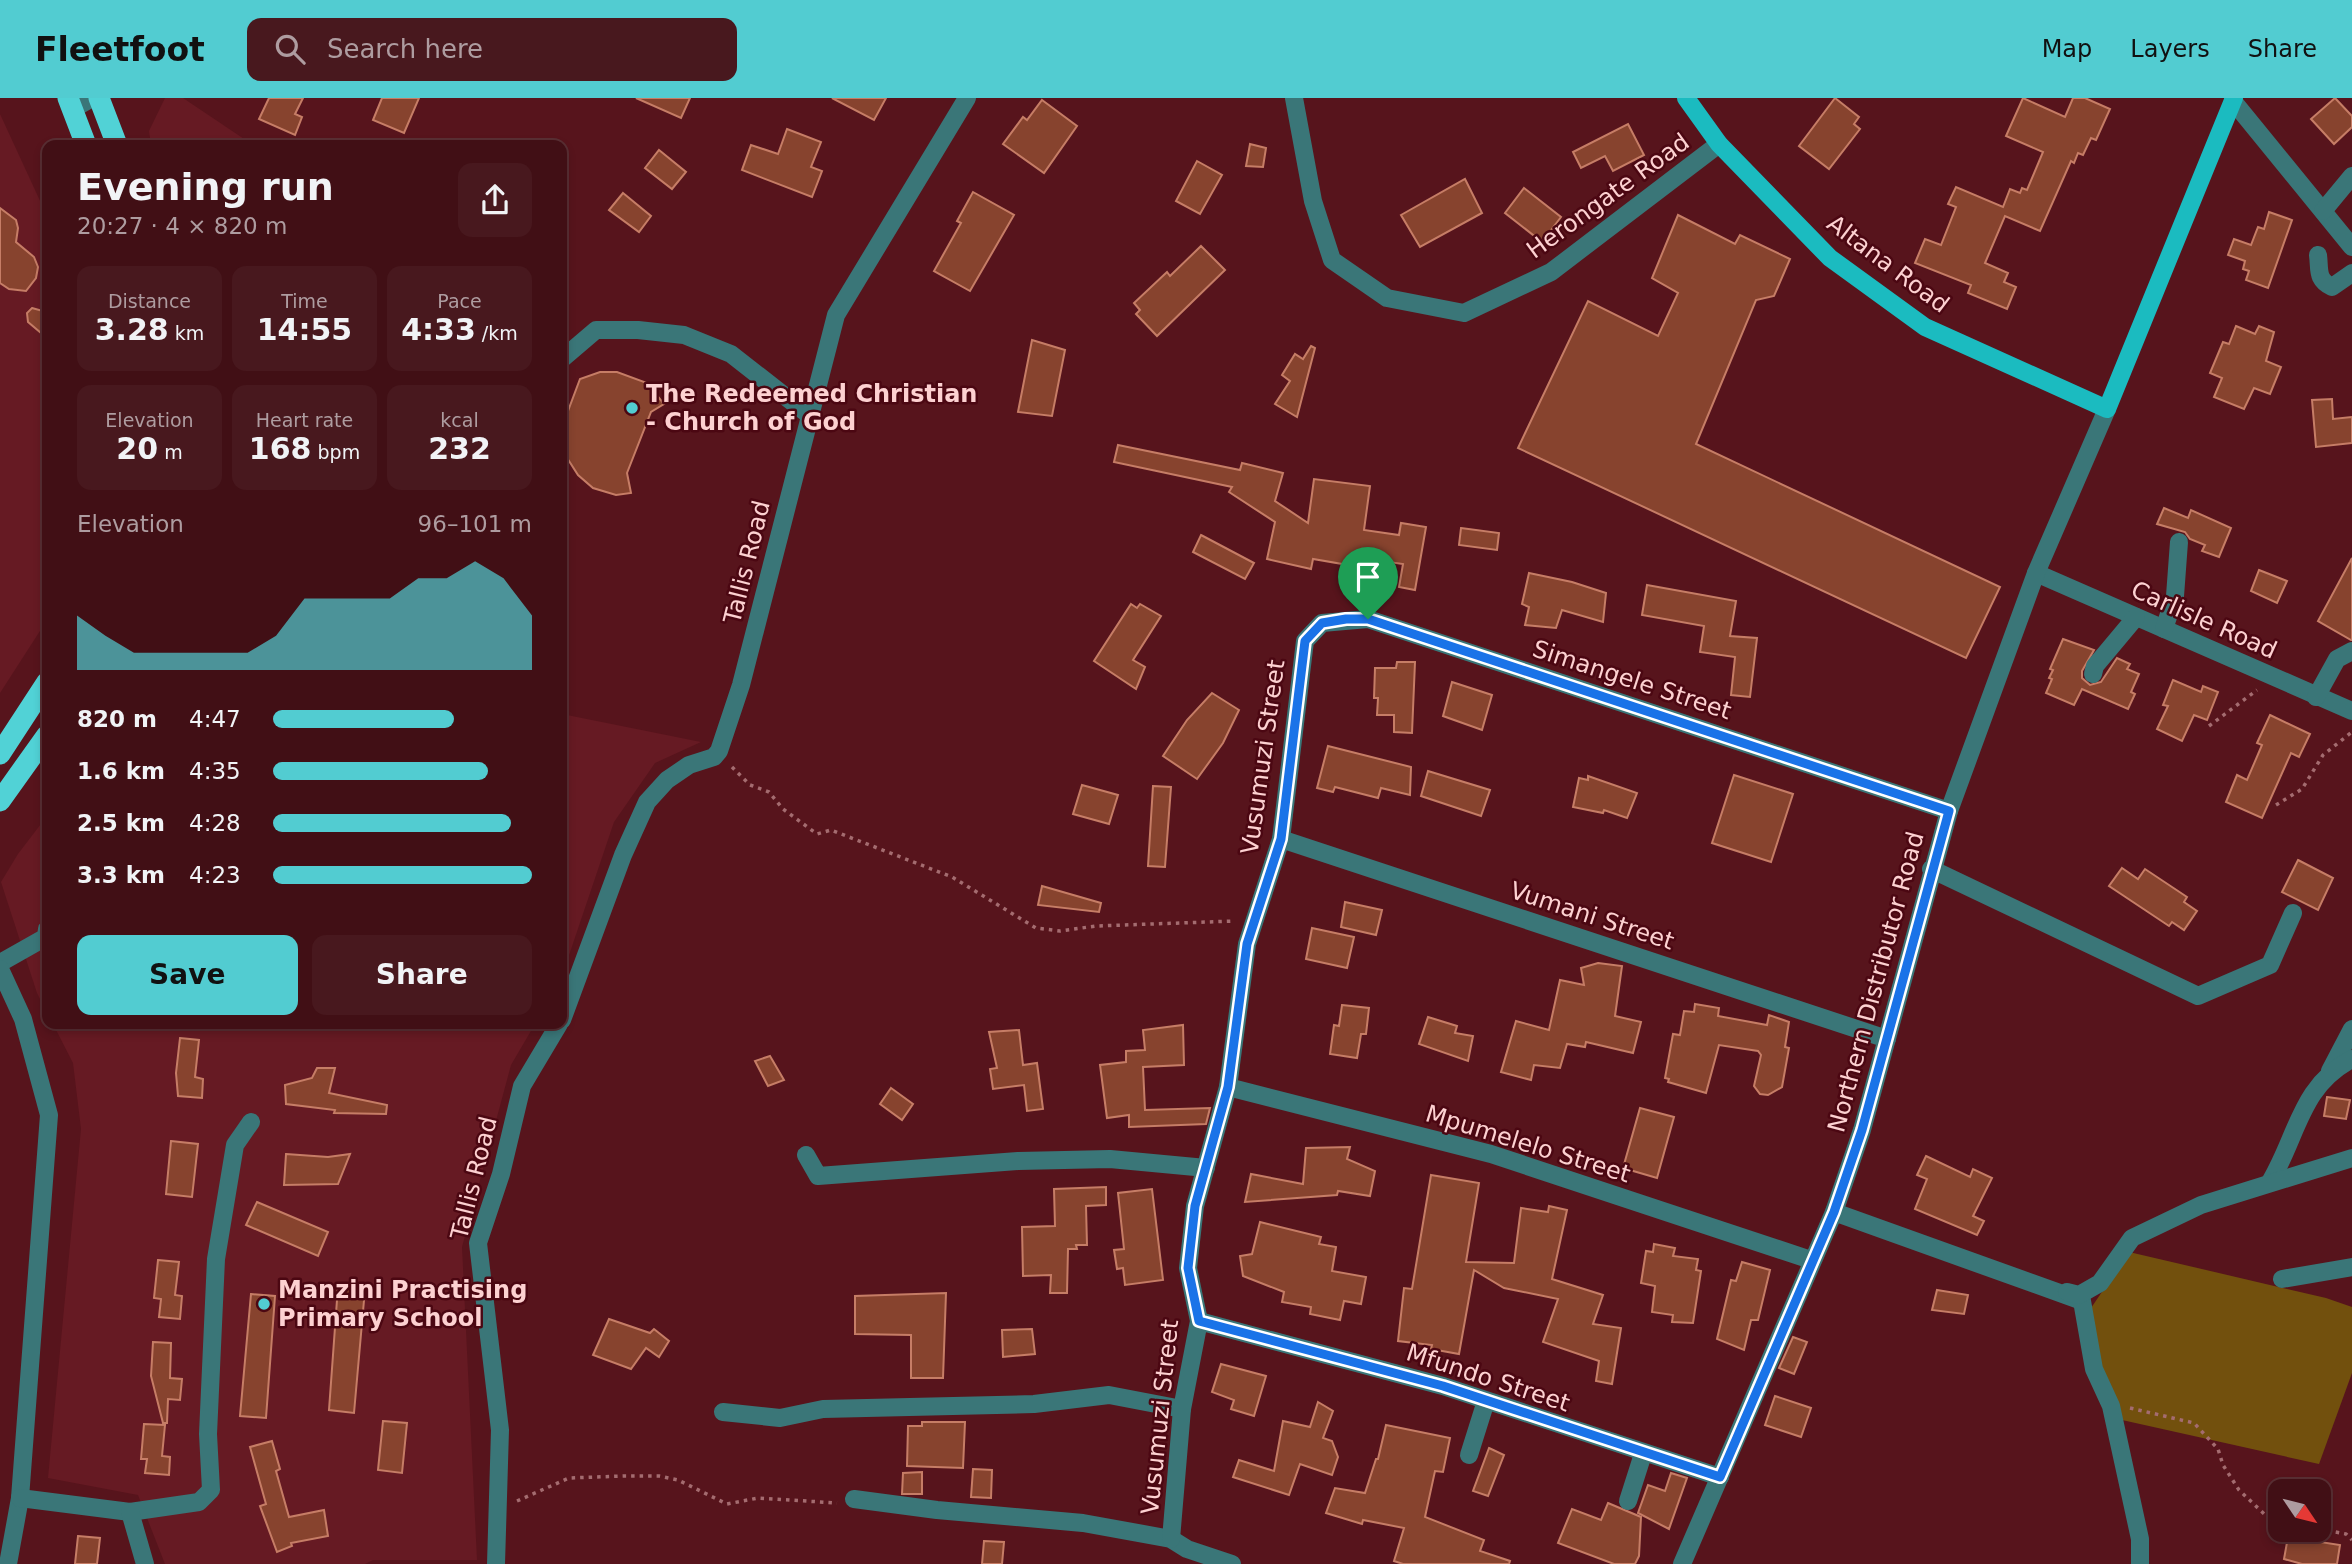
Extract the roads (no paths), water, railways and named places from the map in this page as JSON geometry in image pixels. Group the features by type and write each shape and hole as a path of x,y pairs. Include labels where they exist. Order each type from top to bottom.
{"highway":[{"path":"99,98 115,140"},
{"path":"71,104 84,140"},
{"path":"0,754 42,690"},
{"path":"0,801 42,742"}],"main road":[{"name":"Altana Road","path":"1686,98 1719,144 1830,258 1925,327 2107,409"},
{"path":"2107,409 2233,100"}],"street":[{"path":"71,104 92,98"},
{"name":"Tallis Road","path":"567,1006 623,855 647,802 678,772 689,765 714,757 719,751 741,685 836,315 967,98"},
{"name":"Herongate Road","path":"1294,98 1313,201 1332,260 1387,298 1464,313 1551,272 1719,144"},
{"path":"2233,100 2352,247"},
{"path":"2323,211 2352,176"},
{"path":"2318,255 2318,275 2324,283 2332,287 2352,273"},
{"path":"567,355 596,330 638,330 684,335 731,354 809,415"},
{"name":"Northern Distributor Road","path":"1682,1564 1834,1212 1862,1130 1931,869 1949,811 2036,573 2107,409"},
{"path":"2164,629 2175,596 2179,542"},
{"name":"Carlisle Road","path":"2036,573 2352,711"},
{"path":"2093,674 2095,666 2136,617"},
{"name":"Simangele Street","path":"1305,641 1322,623 1368,619 1949,811"},
{"name":"Vusumuzi Street","path":"1171,1539 1182,1409 1199,1321 1188,1268 1195,1206 1228,1087 1247,944 1281,839 1305,641"},
{"path":"2316,697 2337,659 2352,651"},
{"name":"Vumani Street","path":"1281,839 1887,1039"},
{"path":"1931,869 2198,996 2270,965 2293,913"},
{"path":"0,963 42,939"},
{"path":"0,969 23,1019 49,1115 20,1498 8,1564"},
{"name":"Tallis Road","path":"496,1564 500,1430 478,1242 501,1174 522,1086 557,1029"},
{"path":"2270,1182 2284,1158 2308,1097 2328,1074 2352,1029"},
{"path":"2328,1074 2352,1059"},
{"name":"Mpumelelo Street","path":"1228,1087 1491,1154 1811,1260"},
{"path":"20,1498 130,1512 199,1502 211,1490 208,1434 216,1259 235,1144 251,1122"},
{"path":"806,1155 818,1176 1018,1161 1110,1159 1206,1168"},
{"path":"2046,1287 2079,1295 2100,1283 2132,1238 2201,1205 2352,1158"},
{"path":"1834,1212 2082,1301 2094,1369 2111,1406 2140,1539 2140,1564"},
{"path":"2282,1279 2352,1267"},
{"name":"Mfundo Street","path":"1199,1321 1486,1401 1720,1477"},
{"path":"723,1412 780,1418 823,1409 1034,1404 1109,1395 1182,1409"},
{"path":"1469,1455 1486,1401"},
{"path":"1628,1501 1643,1454"},
{"path":"846,1501 1051,1519 1171,1539 1186,1549 1232,1564"},
{"path":"130,1512 145,1564"}],"place":[{"name":"The Redeemed Christian - Church of God","path":"632,408"},
{"name":"Manzini Practising Primary School","path":"264,1304"}]}
